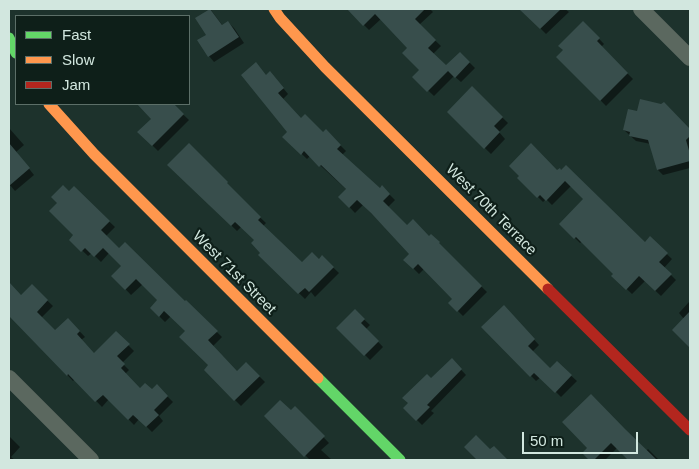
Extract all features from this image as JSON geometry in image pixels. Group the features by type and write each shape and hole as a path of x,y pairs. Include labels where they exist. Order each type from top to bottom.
{"street":[{"name":"West 70th Terrace","path":"274,9 325,67 690,430"},
{"path":"641,9 690,58"},
{"path":"9,38 15,51"},
{"name":"West 71st Street","path":"50,105 94,154 400,460"},
{"path":"9,378 91,460"}],"building":[{"path":"210,9 222,25 228,21 239,37 208,57 197,40 206,35 195,18"},
{"path":"347,9 425,9 415,19 436,40 428,48 446,65 460,52 470,62 455,78 448,71 427,92 412,77 419,70 402,53 407,48 375,14 363,26"},
{"path":"519,9 561,9 540,29"},
{"path":"583,21 600,38 597,41 628,73 600,101 556,57 563,50 558,46"},
{"path":"256,62 266,75 270,71 284,88 278,93 301,118 305,114 323,132 326,129 341,145 337,149 380,188 382,185 390,194 383,201 407,225 413,219 429,236 431,234 440,242 482,286 457,312 448,303 452,299 418,264 413,269 403,260 409,254 371,213 357,200 349,208 338,197 346,189 321,165 319,167 304,151 301,155 282,137 287,132 241,75"},
{"path":"472,86 503,117 494,126 500,132 484,149 447,112"},
{"path":"640,99 661,104 664,102 690,129 690,136 686,140 690,161 657,170 648,140 629,136 630,132 623,130 628,109 637,111"},
{"path":"138,105 175,105 184,114 152,146 137,132 151,119"},
{"path":"9,143 30,168 9,186"},
{"path":"189,143 261,217 258,220 302,262 312,252 319,259 322,255 334,267 309,292 305,288 298,294 258,255 260,253 251,243 254,240 235,222 231,226 167,165"},
{"path":"531,143 557,170 560,168 561,170 566,165 645,242 650,236 668,253 659,262 672,274 655,291 639,276 626,290 611,276 613,274 576,237 574,239 559,224 583,199 565,181 546,201 540,195 537,198 517,178 519,176 509,166"},
{"path":"63,185 69,191 74,186 110,221 101,230 119,248 125,242 218,331 208,340 237,371 246,362 260,376 234,401 204,370 208,365 179,337 185,331 164,311 159,317 150,308 157,300 136,279 125,290 111,276 121,266 103,248 94,257 85,248 81,252 69,240 73,235 49,211 57,203 51,197"},
{"path":"9,282 21,295 32,284 48,300 37,312 55,330 68,318 80,331 77,334 94,353 116,331 130,344 117,356 125,364 121,368 140,388 145,383 152,389 157,384 168,396 154,410 159,415 146,427 133,415 128,420 103,395 95,402 9,316"},
{"path":"504,305 535,339 528,346 550,368 557,361 572,375 555,393 534,373 530,377 481,327"},
{"path":"355,309 365,319 361,323 379,341 364,356 336,328"},
{"path":"690,311 690,348 672,330"},
{"path":"452,358 462,369 427,405 430,407 416,421 403,408 408,403 402,398 427,374 431,378"},
{"path":"591,394 657,460 628,460 611,443 594,460 589,460 582,453 587,448 562,422"},
{"path":"280,400 291,410 295,406 325,436 304,457 264,416"},
{"path":"476,435 490,449 494,446 508,460 477,460 464,447"}],"traffic: fast":[{"path":"9,38 15,51"},
{"path":"318,378 400,460"}],"traffic: slow":[{"path":"274,9 325,67 548,289"},
{"path":"50,105 94,154 318,378"}],"traffic: jam":[{"path":"548,289 690,430"}]}
